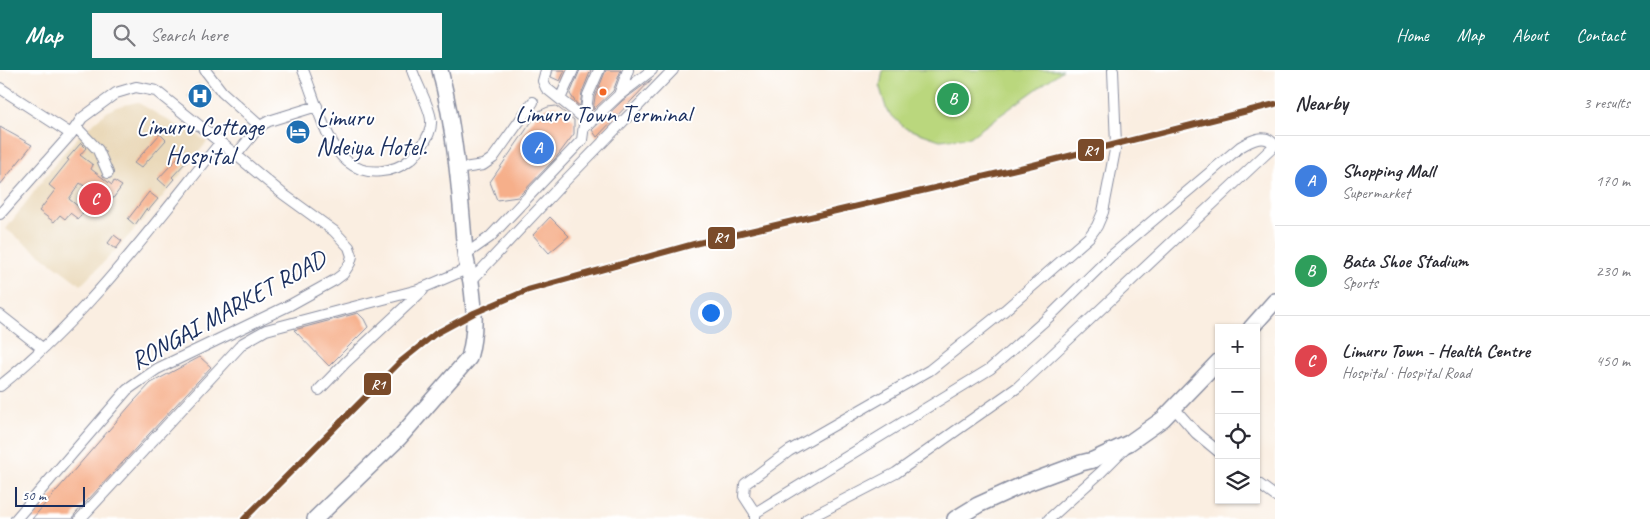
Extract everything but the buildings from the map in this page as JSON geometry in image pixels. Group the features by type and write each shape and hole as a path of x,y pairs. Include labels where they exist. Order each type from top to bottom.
{"highway":[{"path":"315,519 399,438 469,358 475,331 457,169 447,98 440,70"},
{"path":"1255,324 1275,301"},
{"path":"955,519 978,505 1022,485 1081,462 1093,460 1130,443 1151,429 1174,408 1215,365"}],"street":[{"path":"205,70 222,92 260,126"},
{"path":"304,70 316,106 337,149 348,162 358,168 385,172 400,167 413,158 426,140 430,129 431,118 412,70"},
{"path":"546,70 543,81 546,88 584,124"},
{"path":"560,100 573,70"},
{"path":"468,268 490,237 582,140 588,95 599,70"},
{"path":"618,96 628,70"},
{"path":"584,124 652,70"},
{"path":"468,268 566,180 673,70"},
{"path":"807,519 896,473 1018,386 1274,145 1271,141 1262,138 1252,140 1240,146 1112,256 1050,316 990,369 755,516 744,496 745,484 789,451 930,370 1005,310 1089,237 1097,226 1103,212 1116,145 1113,70"},
{"path":"0,214 74,130 82,118 116,94 136,86 156,91 236,155 260,126 269,121 316,106"},
{"path":"0,88 74,130 98,150 108,173"},
{"path":"457,169 483,165 493,158 533,102"},
{"path":"0,386 56,335 122,264 220,143"},
{"name":"RONGAI MARKET ROAD","path":"16,519 127,390 157,369 290,305 335,280 343,274 350,263 352,256 349,247 334,231 283,194 236,155"},
{"name":"RONGAI MARKET ROAD","path":"80,519 243,343 266,330 425,287 468,268"},
{"path":"319,390 425,287"},
{"path":"0,315 42,348"},
{"path":"246,326 253,338"},
{"path":"1174,408 1196,433 1215,449"},
{"path":"1048,519 1100,473 1130,443"},
{"path":"1260,485 1275,496"}],"shaded area":[{"name":"Limuru Cottage Hospital","path":"197,83 213,96 202,109 187,96"},
{"path":"137,102 176,125 193,132 207,142 145,218 81,285 6,229 61,156 81,134 105,113 116,107"}],"green space":[{"path":"883,70 1063,70 970,137 940,140 905,128 887,111 880,88"}],"transit line":[{"name":"R1","path":"244,519 400,362 435,334 474,313 528,290 694,244 1033,165 1275,104"}],"place":[{"name":"Limuru Town Terminal","path":"603,92"},
{"name":"Limuru Cottage Hospital","path":"200,96"},
{"name":"Bata Shoe Stadium","path":"953,99"},
{"name":"Limuru Ndeiya Hotel.","path":"298,132"},
{"name":"Shopping Mall","path":"538,148"},
{"name":"Limuru Town - Health Centre","path":"95,199"}]}
